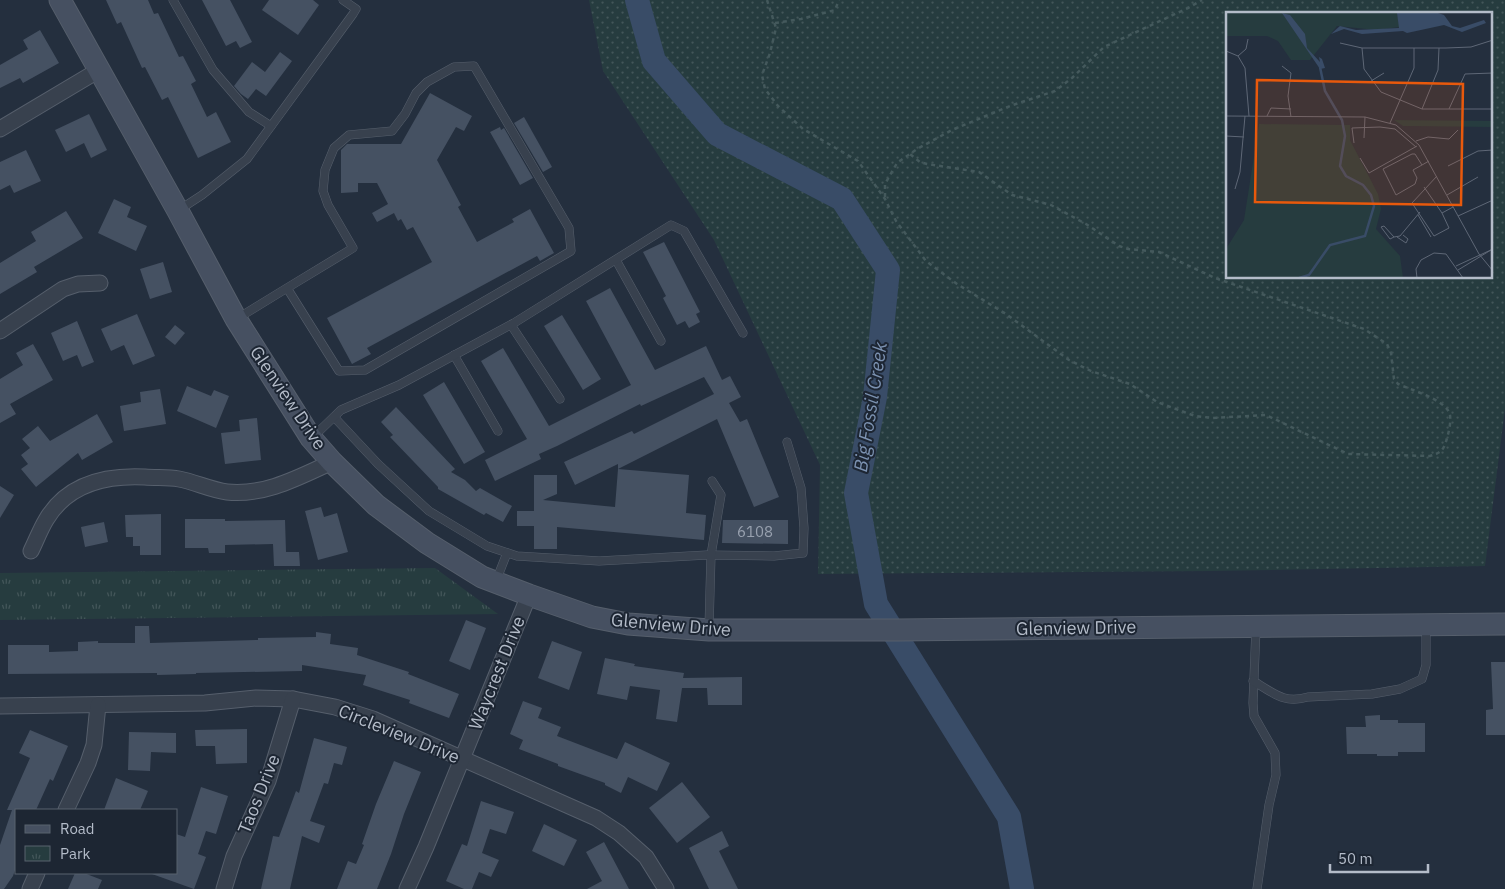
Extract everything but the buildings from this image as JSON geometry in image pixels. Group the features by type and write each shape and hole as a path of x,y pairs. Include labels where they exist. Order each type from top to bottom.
{"main road":[{"name":"Glenview Drive","path":"60,0 236,319 312,438 332,462 376,506 426,543 495,583 592,617 628,624 709,630 948,630 1505,624"}],"street":[{"path":"0,128 99,70"},
{"path":"0,331 63,289 78,284 100,283"},
{"path":"31,551 46,520 54,509 71,492 94,482 112,478 135,477 178,479 227,492 250,492 271,488 332,462"},
{"name":"Waycrest Drive","path":"407,889 529,595"},
{"name":"Circleview Drive","path":"0,706 205,703 256,698 293,699 334,707 373,719 596,818 619,833 646,857 666,889"},
{"name":"Taos Drive","path":"224,889 234,856 268,781 293,699"},
{"path":"66,809 88,763 94,745 98,705"},
{"path":"30,889 37,874"}],"lane":[{"path":"173,0 214,70 249,112 271,126"},
{"path":"178,211 202,196 247,159 356,9 343,0"},
{"path":"236,319 353,248 328,205 323,190 325,170 334,148 349,135 392,131 405,114 416,93 427,82 454,68 474,66 569,228 571,251 365,370 339,371 288,288"},
{"path":"312,438 341,410 399,384 511,325 671,225 684,231 743,333"},
{"path":"616,260 660,341"},
{"path":"511,325 560,400"},
{"path":"454,355 498,431"},
{"path":"334,417 378,464 429,511 487,546 517,556 599,561 711,555 774,556 803,553 804,528 801,488 787,442"},
{"path":"709,630 711,555 721,495 712,482"},
{"path":"495,583 507,553"},
{"path":"1254,681 1283,699 1298,700 1308,697 1372,694 1400,689 1422,679 1426,665 1426,624"},
{"path":"1256,626 1254,716 1275,753 1276,775 1269,805 1257,889"}],"path":[{"path":"767,0 776,28 762,75 765,89 778,106 804,129 858,161 926,262 957,284 1006,314 1070,360 1091,371 1130,384 1157,402 1195,416 1213,418 1266,414 1348,454 1430,456 1438,454 1444,449 1450,428 1450,414 1445,406 1437,400 1398,384 1394,380 1391,352 1387,344 1378,336 1364,329 1215,278 1159,252 1128,249 1119,246 1086,224 1051,205 1012,194 979,172 927,164 920,162 910,154"},
{"path":"775,23 801,19 835,10 839,0"},
{"path":"885,199 884,184 896,163 910,154 952,130 1010,106 1054,91 1072,78 1104,47 1202,0"}],"green space":[{"path":"589,0 1505,0 1505,409 1485,566 1211,571 818,574 820,465 714,240 603,71"},
{"path":"435,568 498,614 0,620 0,573"}],"waterway":[{"name":"Big Fossil Creek","path":"637,0 654,61 717,134 842,199 888,270 875,397 856,493 876,604 1009,817 1022,889"}]}
